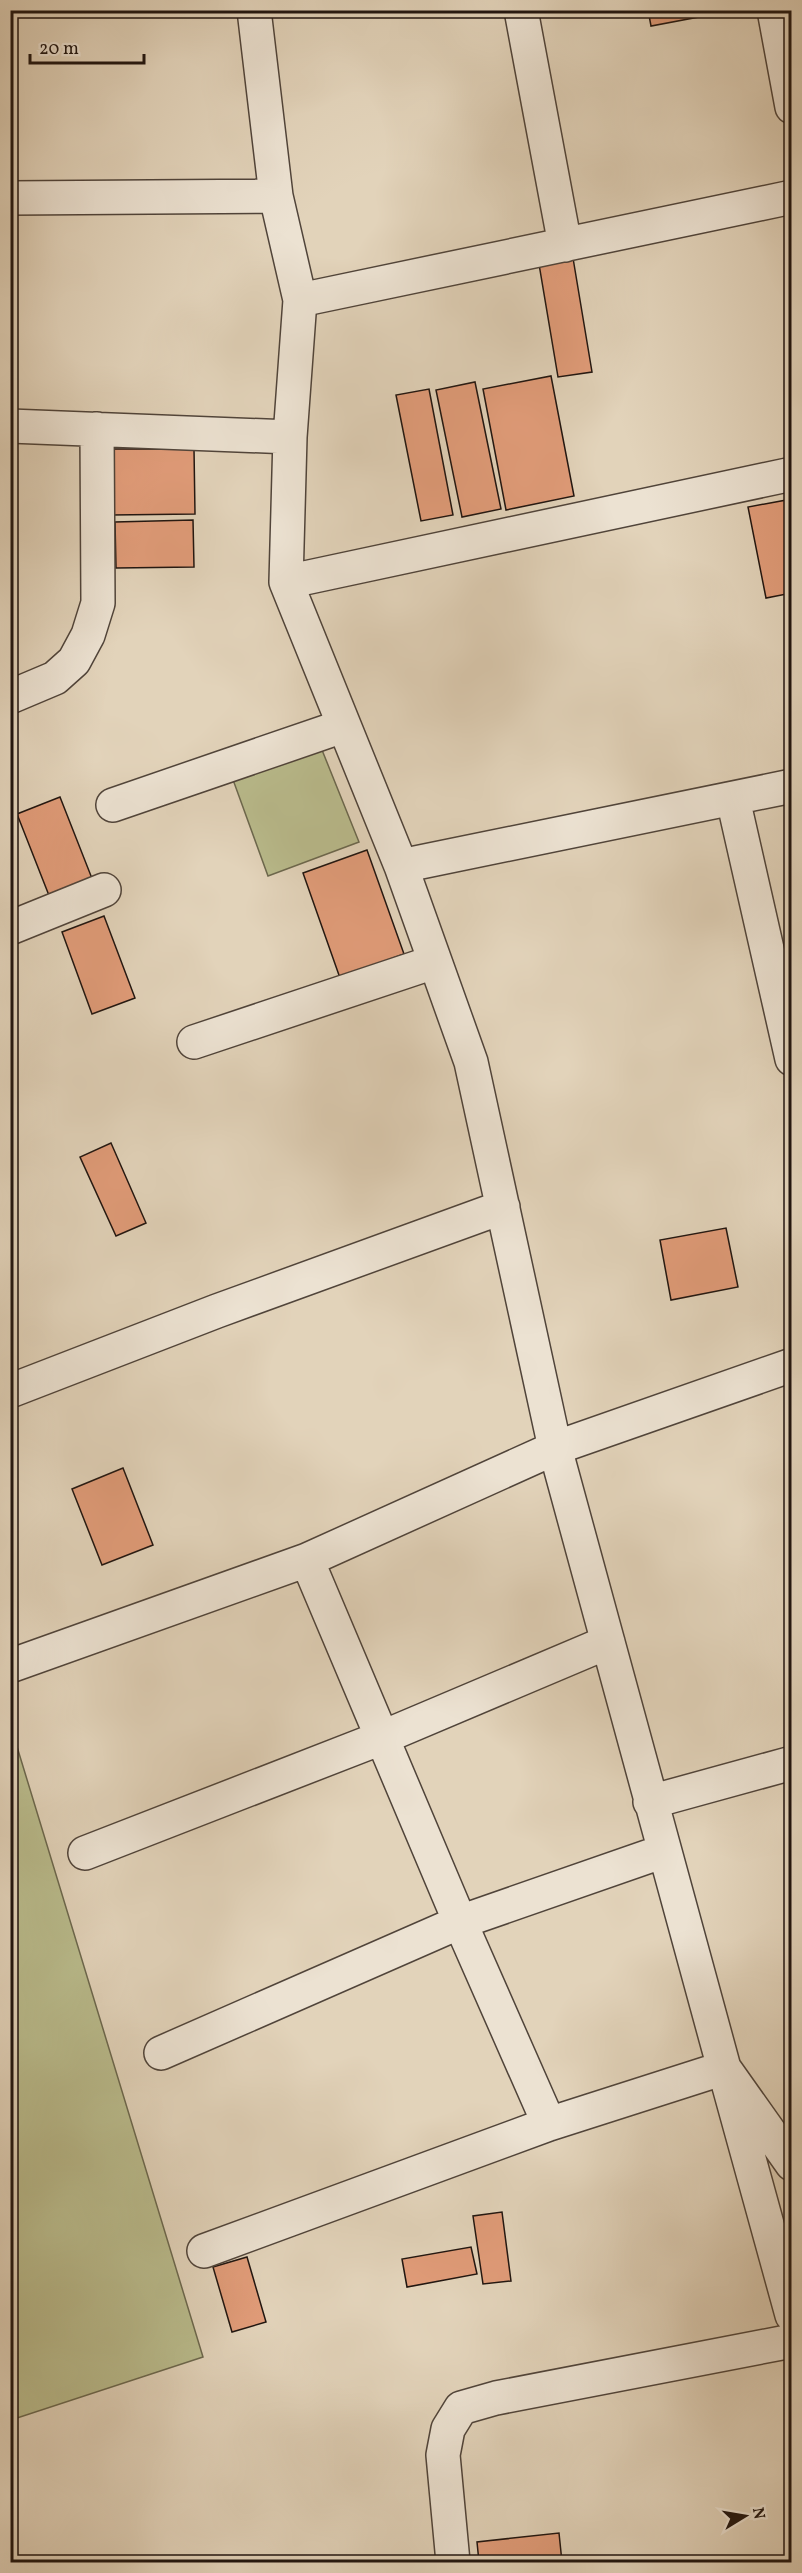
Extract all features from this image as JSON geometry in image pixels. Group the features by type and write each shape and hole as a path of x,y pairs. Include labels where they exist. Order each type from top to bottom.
{"street":[{"path":"254,10 276,196 300,300 290,437 286,582 400,866 471,1062 555,1448 792,2315"},
{"path":"520,10 565,245"},
{"path":"774,10 792,107"},
{"path":"10,198 276,196"},
{"path":"300,300 792,197"},
{"path":"10,426 290,437"},
{"path":"10,697 55,678 74,661 88,634 98,603 97,429"},
{"path":"286,582 792,474"},
{"path":"113,805 343,726"},
{"path":"400,866 792,786"},
{"path":"733,799 792,1059"},
{"path":"10,928 104,890"},
{"path":"194,1042 434,962"},
{"path":"10,1391 217,1311 503,1207"},
{"path":"10,1666 307,1560 555,1448 792,1365"},
{"path":"307,1560 381,1738 549,2124"},
{"path":"85,1853 381,1738 608,1642"},
{"path":"650,1802 792,1763"},
{"path":"161,2053 460,1922 664,1851"},
{"path":"204,2251 549,2124 724,2068"},
{"path":"724,2068 792,2164"},
{"path":"453,2562 443,2455 448,2429 461,2408 496,2398 792,2341"}],"green space":[{"path":"320,745 359,842 268,876 232,777"},
{"path":"11,1727 203,2357 10,2420"}],"building":[{"path":"648,10 736,10 651,26"},
{"path":"573,258 592,372 558,377 539,264"},
{"path":"551,376 574,496 506,510 483,389"},
{"path":"475,382 501,509 462,517 436,390"},
{"path":"429,389 453,515 421,521 396,395"},
{"path":"109,449 194,449 195,514 111,515"},
{"path":"792,499 792,593 766,598 748,507"},
{"path":"193,520 194,567 116,568 115,522"},
{"path":"60,797 93,881 50,898 17,814"},
{"path":"367,850 404,954 340,978 303,873"},
{"path":"104,916 135,998 92,1014 62,932"},
{"path":"111,1143 146,1223 116,1236 80,1157"},
{"path":"726,1228 738,1287 671,1300 660,1240"},
{"path":"123,1468 153,1545 102,1565 72,1489"},
{"path":"502,2212 511,2281 483,2284 473,2216"},
{"path":"471,2247 477,2274 407,2287 402,2259"},
{"path":"247,2257 266,2322 232,2332 213,2267"},
{"path":"559,2533 562,2562 479,2562 477,2542"}]}
